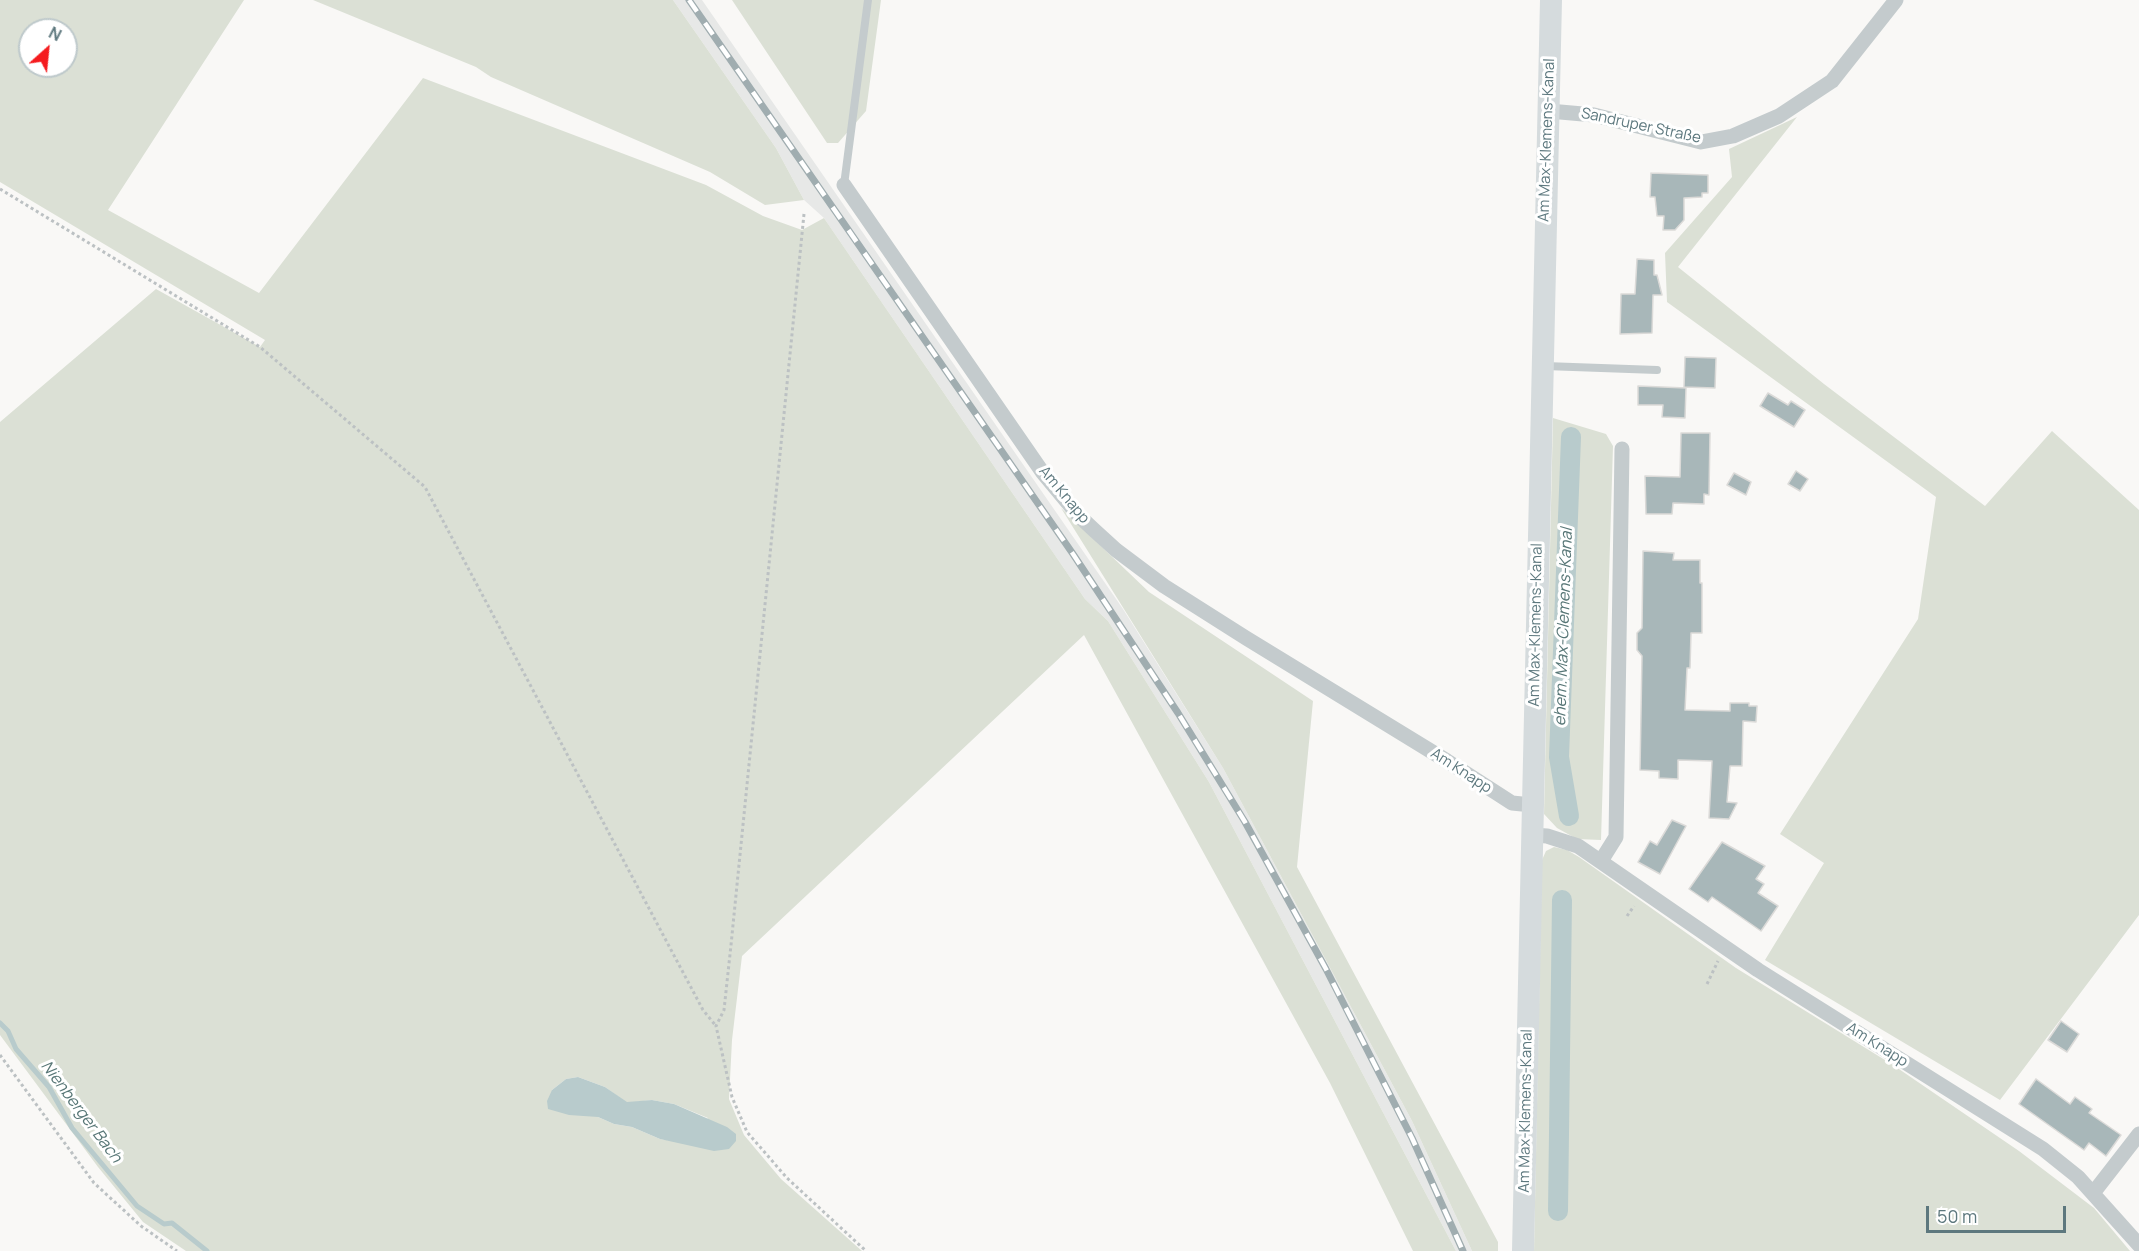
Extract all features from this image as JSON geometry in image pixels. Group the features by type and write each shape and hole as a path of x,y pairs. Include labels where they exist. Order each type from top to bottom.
{"main road":[{"name":"Am Max-Klemens-Kanal","path":"1523,1251 1532,805 1548,366 1551,0"}],"street":[{"name":"Sandruper Straße","path":"1549,111 1594,115 1701,142 1733,136 1779,116 1832,81 1896,0"},
{"name":"Am Knapp","path":"844,185 1043,473 1078,515 1116,550 1164,586 1512,803 1532,805"},
{"path":"1601,861 1616,837 1622,449"},
{"name":"Am Knapp","path":"1532,835 1547,836 1578,846 1725,949 2061,1161 2094,1192 2139,1245"},
{"path":"2094,1192 2139,1134"}],"lane":[{"name":"Am Knapp","path":"844,185 868,0"},
{"path":"1548,366 1657,370"}],"path":[{"path":"0,189 260,347 425,487 703,1010 716,1026 732,1097 747,1132 787,1178 866,1251"},
{"path":"716,1026 724,1010 804,214"},
{"path":"1707,984 1725,949"},
{"path":"0,1054 94,1183 141,1226 177,1251"}],"shaded area":[{"path":"0,0 244,0 108,210 259,293 423,78 706,185 763,216 802,230 824,218 1085,599 1108,621 1209,782 1456,1251 1413,1251 1330,1083 1084,635 742,956 732,1040 729,1099 744,1135 781,1179 862,1251 186,1251 143,1222 98,1167 0,1035 0,422 156,289 260,347 265,340 0,182","holes":["578,1077 605,1087 627,1103 652,1100 674,1104 708,1118 686,1143 660,1139 632,1127 614,1124 598,1117 552,1090 566,1079"]},
{"path":"313,0 673,0 776,148 804,200 765,205 710,172 491,77 476,67"},
{"path":"673,0 702,0 1123,609 1223,768 1412,1121 1472,1251 1456,1251 1209,782 1108,621 1085,599 824,218 804,200 776,148"},
{"path":"732,0 881,0 866,111 838,143 827,143"},
{"path":"1797,117 1678,267 1824,384 1985,506 2052,431 2139,510 2139,915 2000,1100 1765,960 1824,863 1780,834 1918,619 1936,497 1667,302 1665,253 1732,177 1729,149"},
{"path":"1553,418 1606,434 1613,446 1601,840 1577,839 1557,828 1544,814"},
{"path":"1061,508 1149,592 1313,701 1297,867 1498,1242 1498,1251 1472,1251 1412,1121 1223,768"},
{"path":"1554,847 1567,850 1579,857 1736,968 1893,1065 2019,1151 2094,1208 2130,1251 1534,1251 1542,860 1546,851"},
{"path":"578,1077 605,1087 627,1102 652,1100 674,1104 727,1127 736,1134 736,1141 729,1149 714,1151 660,1139 632,1127 614,1124 598,1117 569,1115 548,1109 547,1101 552,1090 566,1079"}],"building":[{"path":"1651,173 1708,175 1708,193 1702,193 1702,197 1684,198 1684,220 1675,230 1663,230 1664,216 1657,216 1655,197 1650,197"},
{"path":"1637,259 1654,260 1654,275 1657,275 1662,295 1653,295 1652,333 1620,334 1621,294 1635,294"},
{"path":"1685,357 1716,358 1715,388 1684,387"},
{"path":"1638,386 1686,388 1685,418 1662,417 1663,405 1638,405"},
{"path":"1768,393 1788,405 1791,401 1805,410 1794,427 1760,406"},
{"path":"1681,433 1710,433 1709,495 1704,494 1704,504 1673,503 1672,514 1646,514 1645,476 1680,477"},
{"path":"1796,471 1808,479 1800,491 1788,484"},
{"path":"1734,473 1751,482 1746,495 1727,485"},
{"path":"1643,551 1674,553 1673,560 1700,560 1702,633 1691,633 1685,710 1730,711 1730,703 1749,703 1749,706 1757,706 1756,722 1743,721 1742,766 1730,766 1727,802 1737,803 1729,819 1709,818 1712,761 1678,760 1678,779 1659,778 1659,771 1640,770 1642,656 1637,650 1637,633 1642,628"},
{"path":"1672,820 1686,826 1660,874 1638,862 1650,841 1657,845"},
{"path":"1722,842 1765,866 1756,879 1764,884 1758,893 1778,906 1761,931 1712,897 1708,902 1689,889"},
{"path":"2061,1021 2079,1034 2067,1052 2048,1040"},
{"path":"2036,1079 2070,1104 2075,1097 2092,1109 2089,1113 2121,1135 2106,1156 2089,1143 2084,1150 2019,1104"}],"waterway":[{"name":"ehem. Max-Clemens-Kanal","path":"1569,816 1559,757 1571,437"},
{"name":"ehem. Max-Clemens-Kanal","path":"1558,1211 1562,900"},
{"name":"Nienberger Bach","path":"0,1023 8,1031 16,1049 49,1087 72,1128 137,1206 164,1224 172,1223 207,1251"}],"railway":[{"path":"689,0 1073,554 1178,713 1245,822 1326,969 1412,1138 1463,1251"}]}
